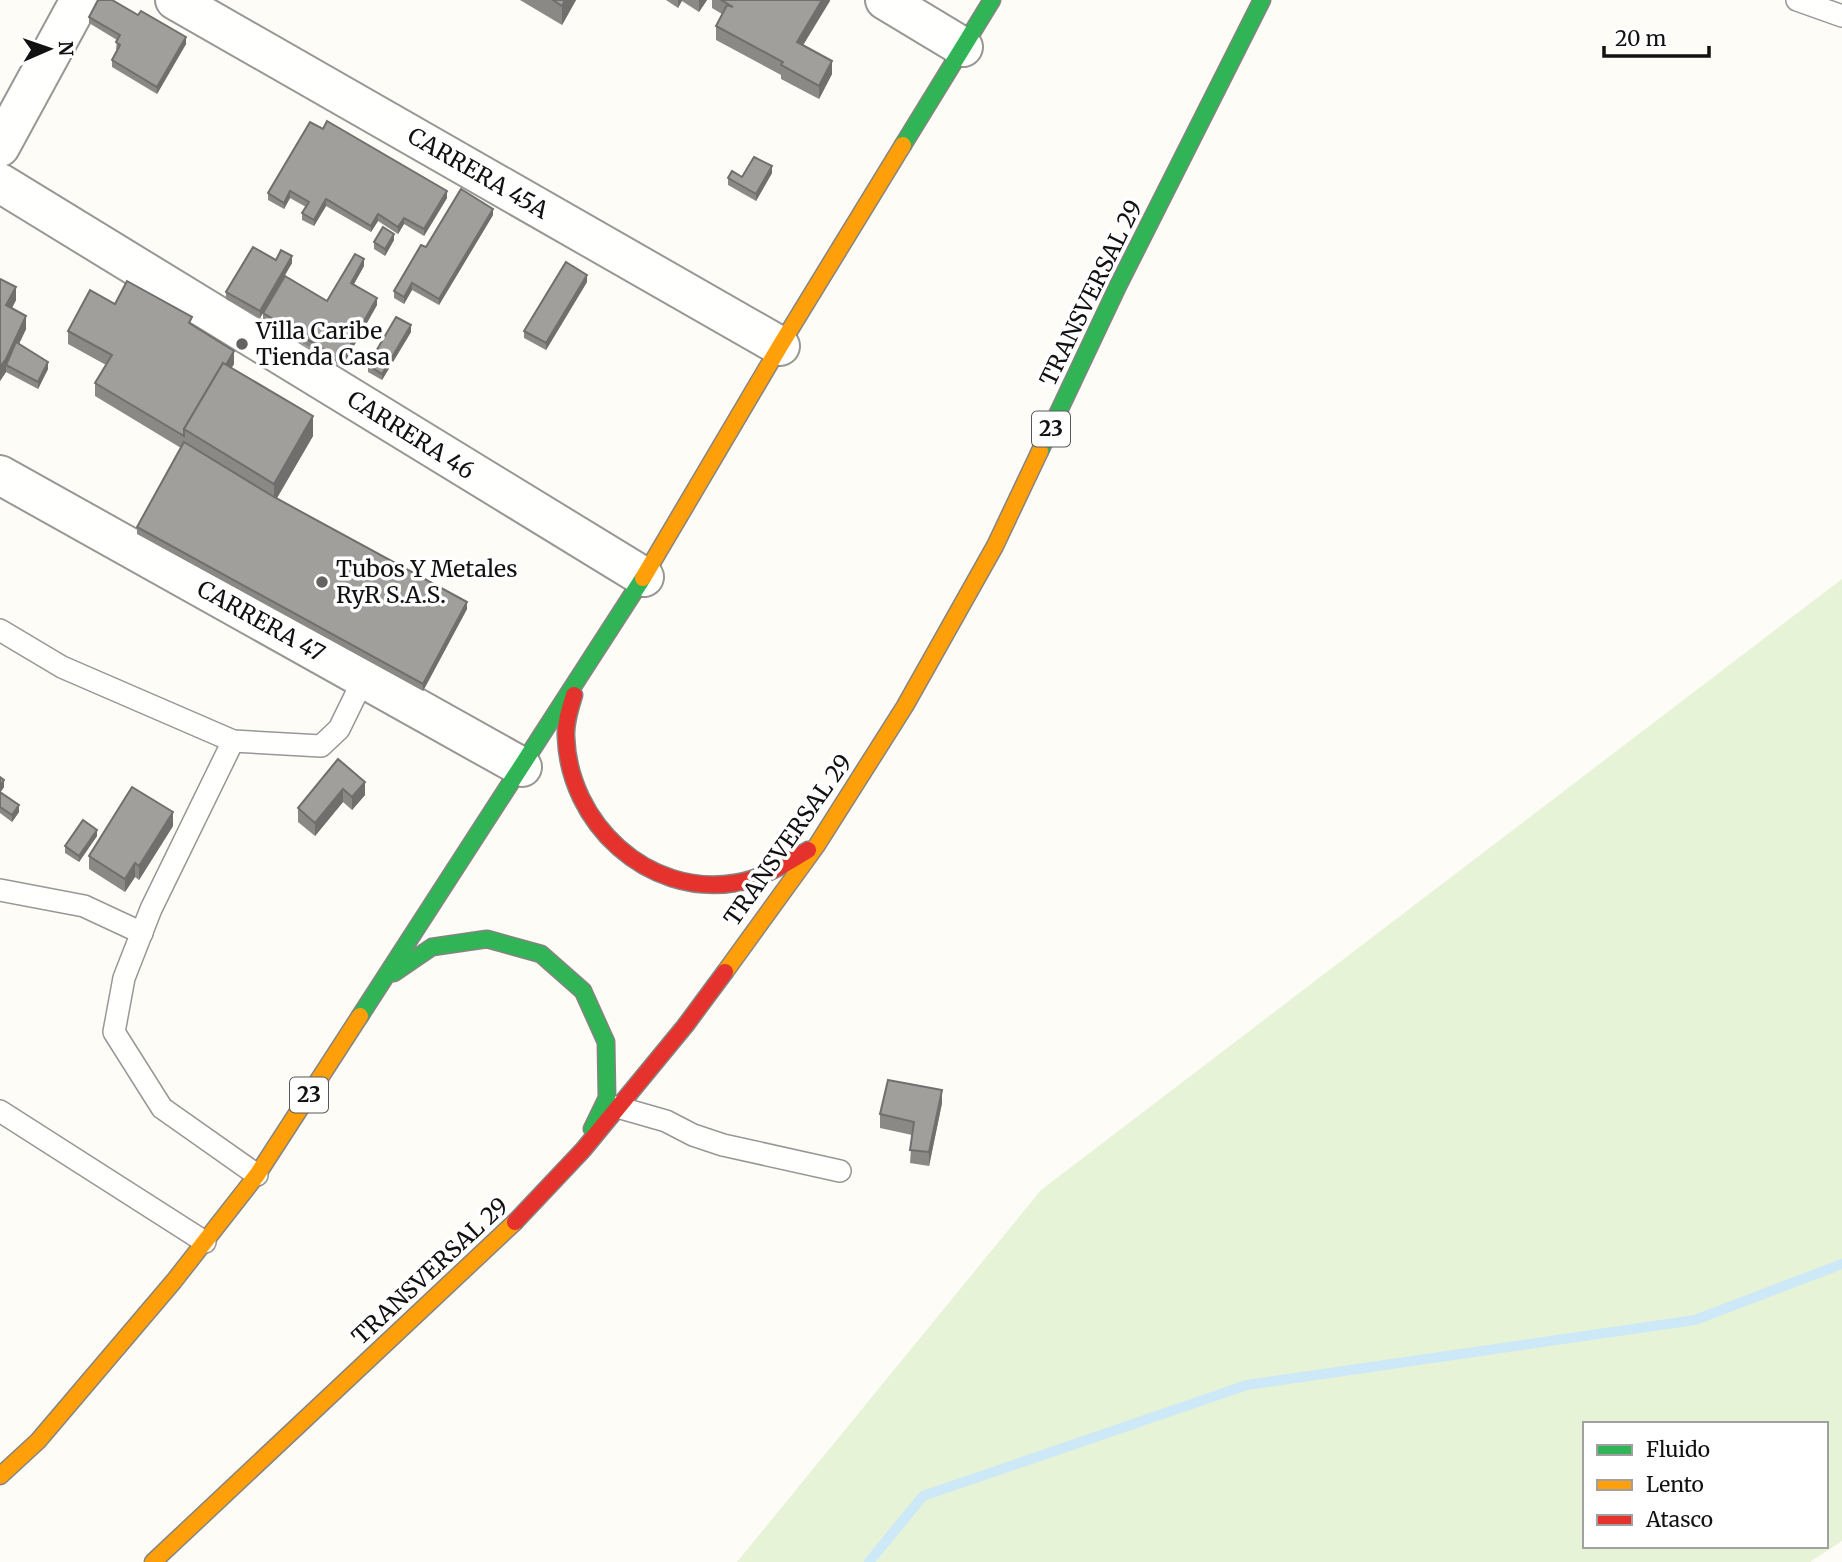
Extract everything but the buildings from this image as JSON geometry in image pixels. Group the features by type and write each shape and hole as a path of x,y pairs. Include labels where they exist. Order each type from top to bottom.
{"highway":[{"name":"23","path":"0,1476 38,1441 174,1282 257,1175 644,578 780,346 992,0"},
{"name":"TRANSVERSAL 29","path":"153,1562 526,1212 583,1150 685,1026 817,845 905,706 995,546 1118,286 1262,0"},
{"path":"577,682 566,731 572,781 594,825 630,860 676,880 725,884 773,871 817,845"},
{"path":"385,979 432,947 487,939 541,954 583,991 606,1042 607,1098 583,1150"}],"street":[{"path":"0,148 80,0"},
{"name":"CARRERA 45A","path":"175,0 780,346"},
{"path":"885,0 963,47"},
{"name":"CARRERA 46","path":"0,183 644,578"},
{"name":"CARRERA 47","path":"0,475 522,767"}],"lane":[{"path":"1797,0 1842,16"},
{"path":"0,630 62,667 233,741 321,746 339,729 364,678"},
{"path":"233,741 151,909 124,978 114,1032 162,1108 257,1175"},
{"path":"0,890 84,906 142,933"},
{"path":"617,1107 666,1121 693,1135 723,1145 840,1171"},
{"path":"0,1111 205,1242"}],"green space":[{"path":"1842,579 1842,1541 1810,1562 737,1562 1041,1190"}],"waterway":[{"path":"869,1562 923,1496 1247,1385 1695,1320 1842,1264"}],"traffic: fast":[{"path":"903,145 992,0"},
{"path":"1040,451 1118,286 1262,0"},
{"path":"360,1016 643,578"},
{"path":"394,973 432,947 487,939 541,954 583,991 606,1042 607,1098 592,1129"}],"traffic: slow":[{"path":"643,578 903,145"},
{"path":"725,972 817,845 905,706 995,546 1040,451"},
{"path":"0,1476 38,1441 174,1281 257,1175 360,1016"},
{"path":"153,1562 515,1222"}],"traffic: jam":[{"path":"574,695 566,737 571,769 581,798 598,825 619,848 644,866 672,878 703,884 735,883 782,866 808,850"},
{"path":"515,1222 583,1150 685,1026 725,972"}],"place":[{"name":"Villa Caribe Tienda Casa","path":"242,344"},
{"name":"Tubos Y Metales RyR S.A.S.","path":"322,582"}]}
